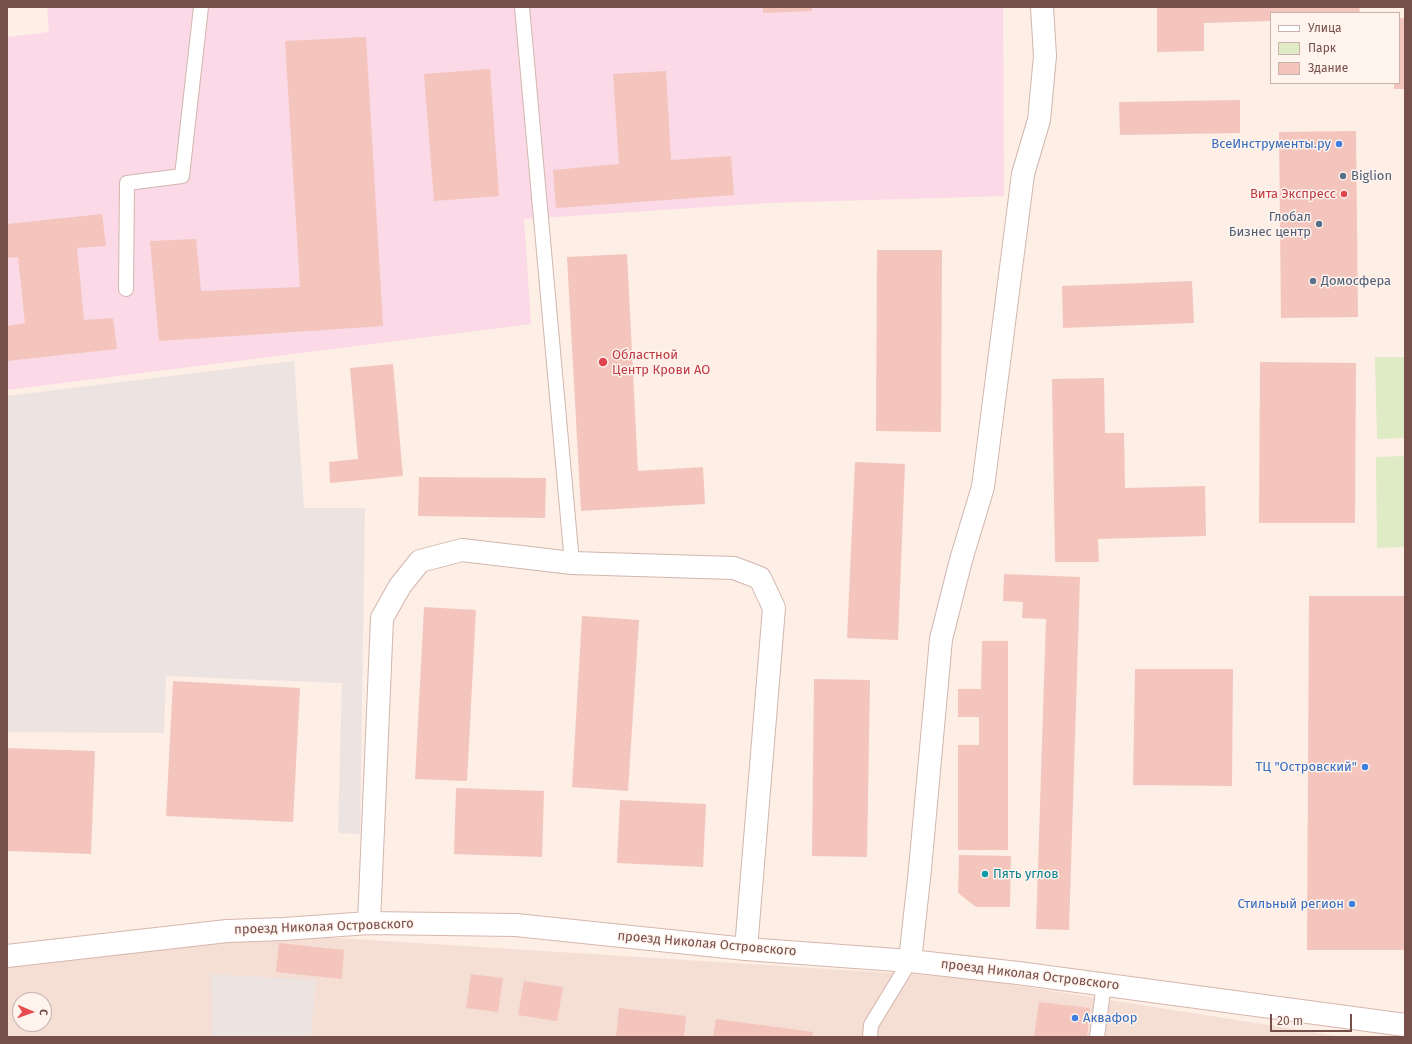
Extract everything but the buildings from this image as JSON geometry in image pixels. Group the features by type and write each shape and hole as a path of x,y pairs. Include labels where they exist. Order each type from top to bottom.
{"street":[{"path":"910,961 941,639 961,560 983,487 1023,174 1039,120 1045,56 1042,7"},
{"path":"369,923 382,618 400,586 420,560 462,550 572,563 734,568 760,578 774,608 746,949"},
{"name":"проезд Николая Островского","path":"7,956 228,931 369,923 516,925 746,949 910,961 1018,973 1405,1025"}],"lane":[{"path":"126,289 127,183 182,176 201,7"},
{"path":"522,7 572,563"},
{"path":"870,1037 871,1025 910,961"},
{"path":"1097,1037 1104,984"}],"shaded area":[{"path":"47,7 1003,7 1004,196 769,203 524,219 531,324 7,390 7,37 49,32"},
{"path":"294,361 304,508 365,508 360,834 338,833 342,683 166,676 164,733 7,732 7,396"},
{"path":"227,931 970,978 1344,1037 7,1037 7,957"},
{"path":"211,974 316,980 311,1037 212,1037"}],"green space":[{"path":"1375,357 1405,357 1405,438 1377,439"},
{"path":"1405,456 1405,547 1377,548 1376,457"}],"place":[{"name":"ВсеИнструменты.ру","path":"1339,144"},
{"name":"Biglion","path":"1343,176"},
{"name":"Вита Экспресс","path":"1344,194"},
{"name":"Глобал Бизнес центр","path":"1319,224"},
{"name":"Домосфера","path":"1313,281"},
{"name":"Областной Центр Крови АО","path":"603,362"},
{"name":"ТЦ \"Островский\"","path":"1365,767"},
{"name":"Пять углов","path":"985,874"},
{"name":"Стильный регион","path":"1352,904"},
{"name":"Аквафор","path":"1075,1018"}]}
